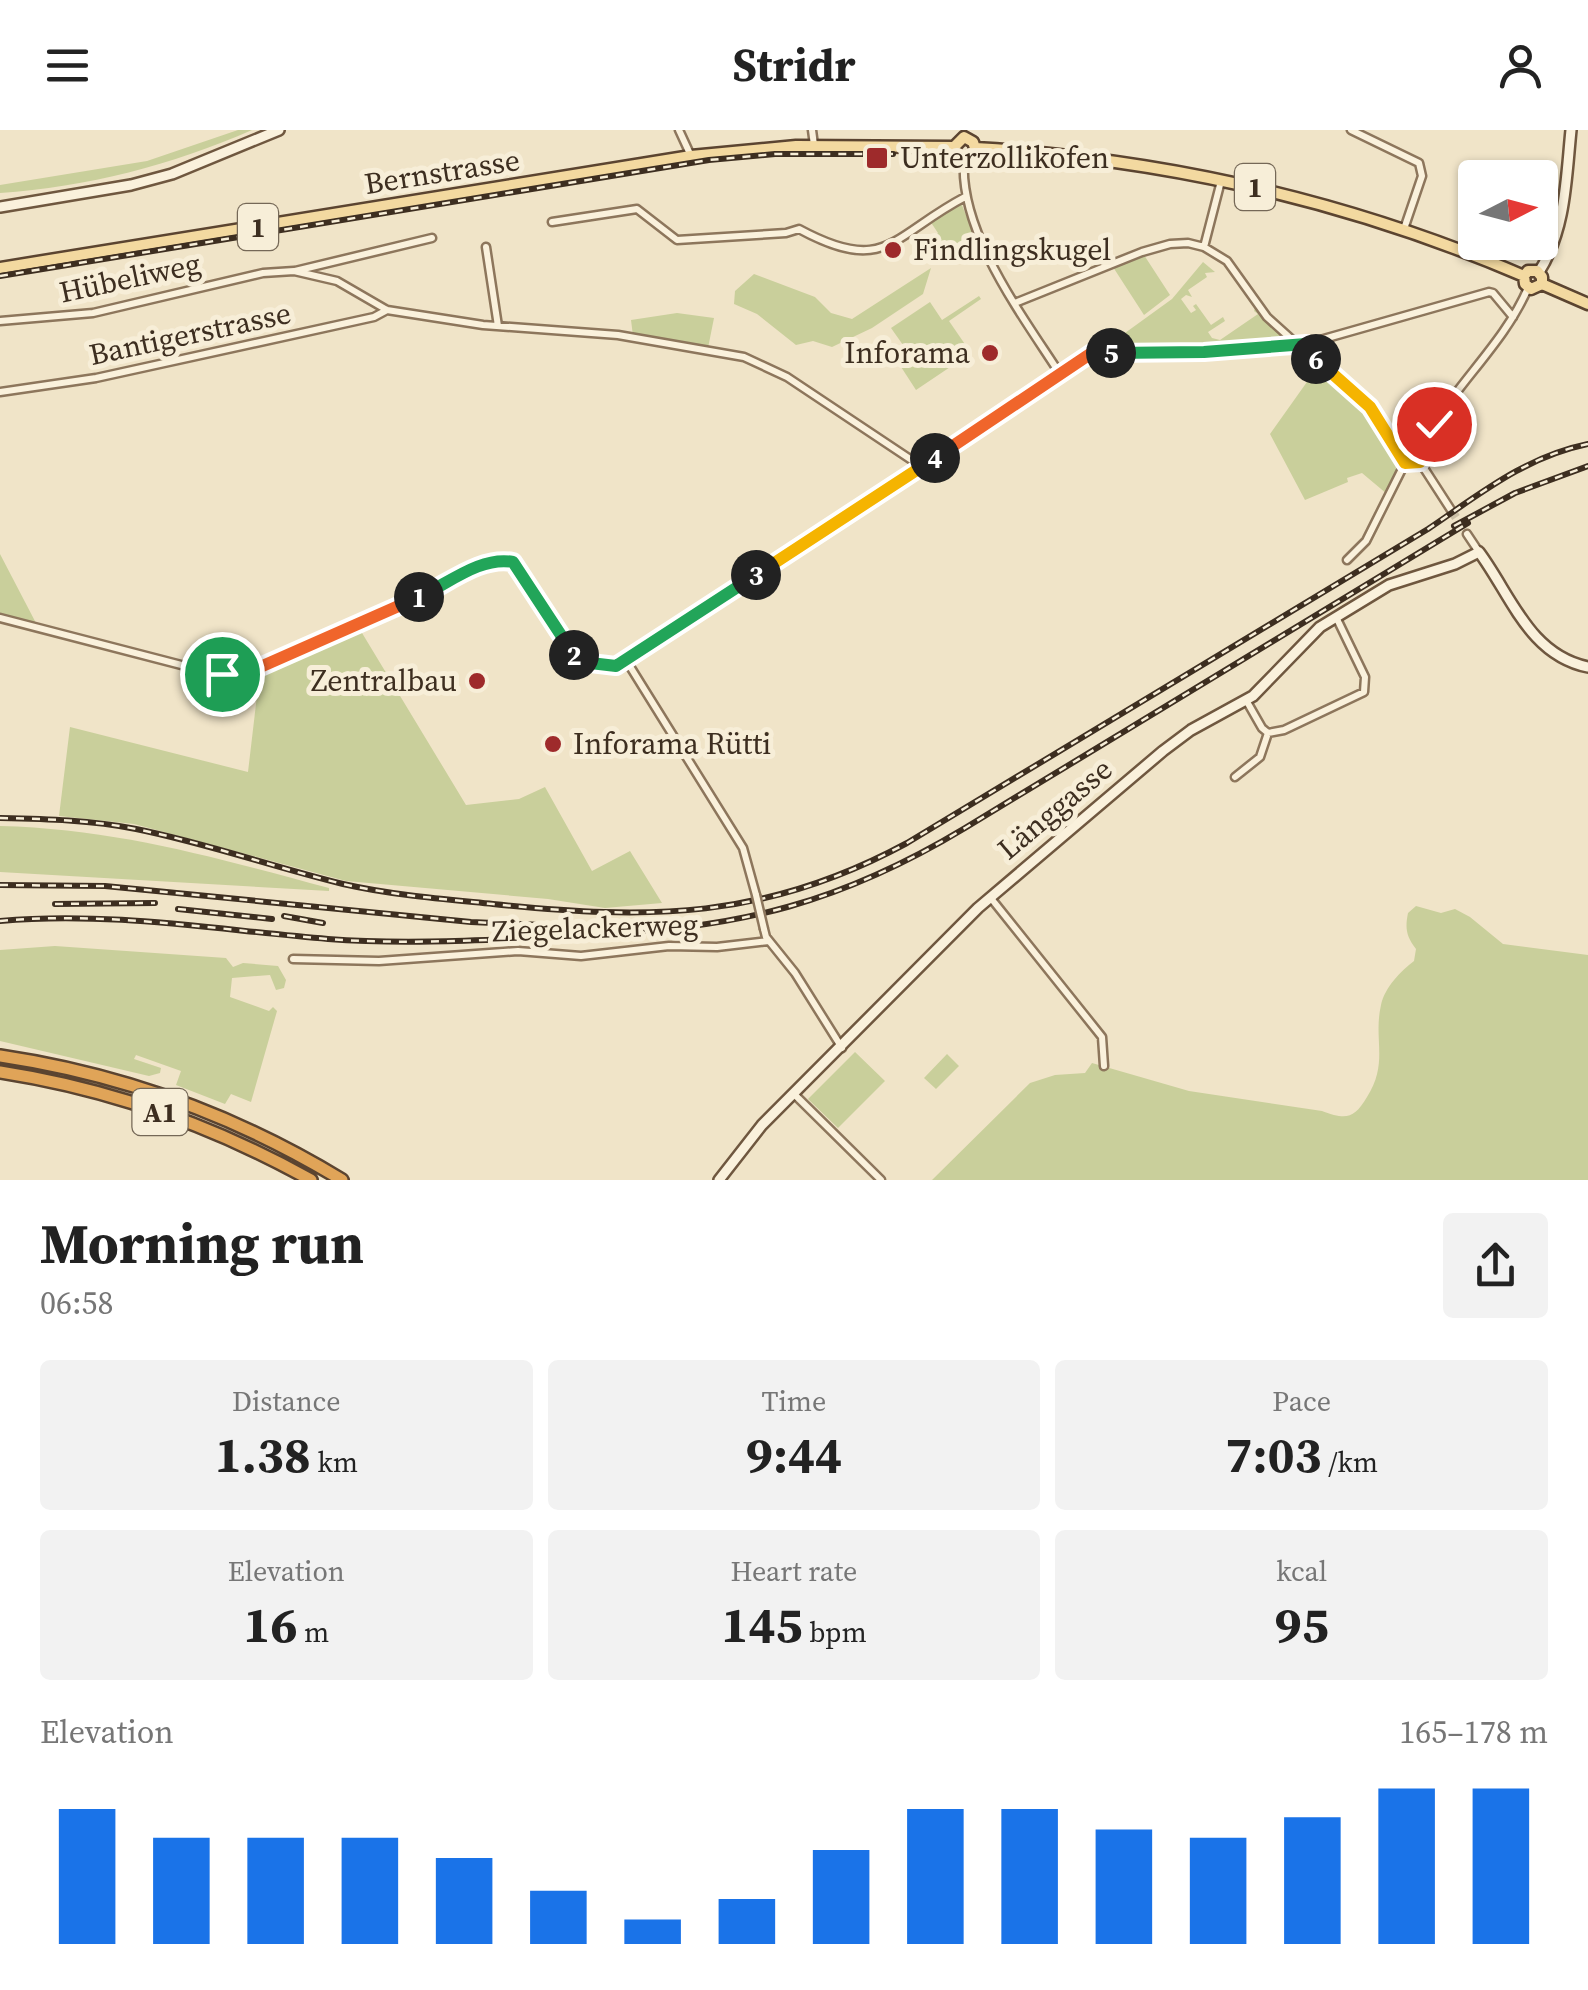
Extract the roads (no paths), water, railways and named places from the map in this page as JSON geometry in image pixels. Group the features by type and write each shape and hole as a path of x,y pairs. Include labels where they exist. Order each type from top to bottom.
{"highway":[{"name":"A1","path":"0,1056 87,1074 172,1099 251,1132 342,1180"},
{"name":"A1","path":"0,1072 83,1088 166,1114 244,1146 311,1180"}],"main road":[{"path":"968,134 975,148 964,159 956,155 954,147 968,134"},
{"name":"Bernstrasse","path":"0,268 691,156 814,145 954,147"},
{"name":"1","path":"975,148 1091,159 1221,180 1339,208 1404,229 1526,282"},
{"path":"1540,278 1536,289 1526,282 1530,270 1588,304"}],"street":[{"path":"0,207 131,185 172,174 279,130"},
{"path":"679,130 691,156"},
{"path":"812,130 814,145"},
{"path":"1351,130 1414,158 1421,166 1422,176 1404,229"},
{"path":"1540,278 1560,226 1571,130"},
{"path":"964,159 965,196 974,221 1015,303 1060,374"},
{"path":"1204,247 1221,180"},
{"path":"552,222 637,209 677,240 799,230 839,250 864,252 886,246 965,196"},
{"path":"294,272 432,238"},
{"path":"1015,303 1163,245 1188,243 1204,247 1227,261 1268,317 1370,407 1405,463"},
{"path":"486,247 498,326"},
{"name":"Hübeliweg","path":"0,321 94,312 264,272 294,272 337,281 388,310 498,326 618,335 744,357 786,377 922,466"},
{"path":"1420,462 1438,418 1513,316 1526,282"},
{"path":"0,618 216,674 236,675 402,606 475,568 505,561 518,566 579,660 611,666 626,660 1102,346 1119,354 1302,345 1492,292 1513,316"},
{"name":"Bantigerstrasse","path":"0,392 96,378 374,317 388,310"},
{"path":"1405,463 1420,462"},
{"path":"1420,462 1451,510"},
{"path":"1347,560 1367,539 1405,463"},
{"path":"1466,534 1539,642 1561,658 1588,667"},
{"name":"Länggasse","path":"719,1180 762,1125 990,897 1182,736 1246,700 1310,636 1389,585 1455,564 1478,552"},
{"path":"1268,733 1284,730 1364,692 1365,678 1336,618"},
{"path":"626,660 743,848 769,941 798,977 842,1048"},
{"path":"1246,700 1268,733"},
{"path":"1235,778 1260,757 1268,733"},
{"path":"990,897 1102,1037 1104,1066"},
{"name":"Ziegelackerweg","path":"294,959 394,961 518,951 581,956 769,941"},
{"path":"794,1094 881,1180"}],"tunnel":[{"path":"1451,510 1467,534"}],"railway":[{"path":"0,276 709,160 775,154 893,154"},
{"path":"0,818 136,829 343,884 436,898 604,912 656,912 755,900 855,868 907,843 1428,529 1504,478 1544,458 1588,444"},
{"path":"1454,526 1515,493 1588,466"},
{"path":"599,934 745,917 833,892 876,875 965,828 1468,523"},
{"path":"0,885 105,886 471,922 613,928"},
{"path":"55,904 155,903"},
{"path":"178,909 272,919"},
{"path":"284,916 323,923"},
{"path":"0,921 123,920 379,941 534,938"}],"place":[{"name":"Unterzollikofen","path":"877,158"},
{"name":"Findlingskugel","path":"893,250"},
{"name":"Inforama","path":"990,353"},
{"name":"Zentralbau","path":"477,681"},
{"name":"Inforama Rütti","path":"553,744"}]}
